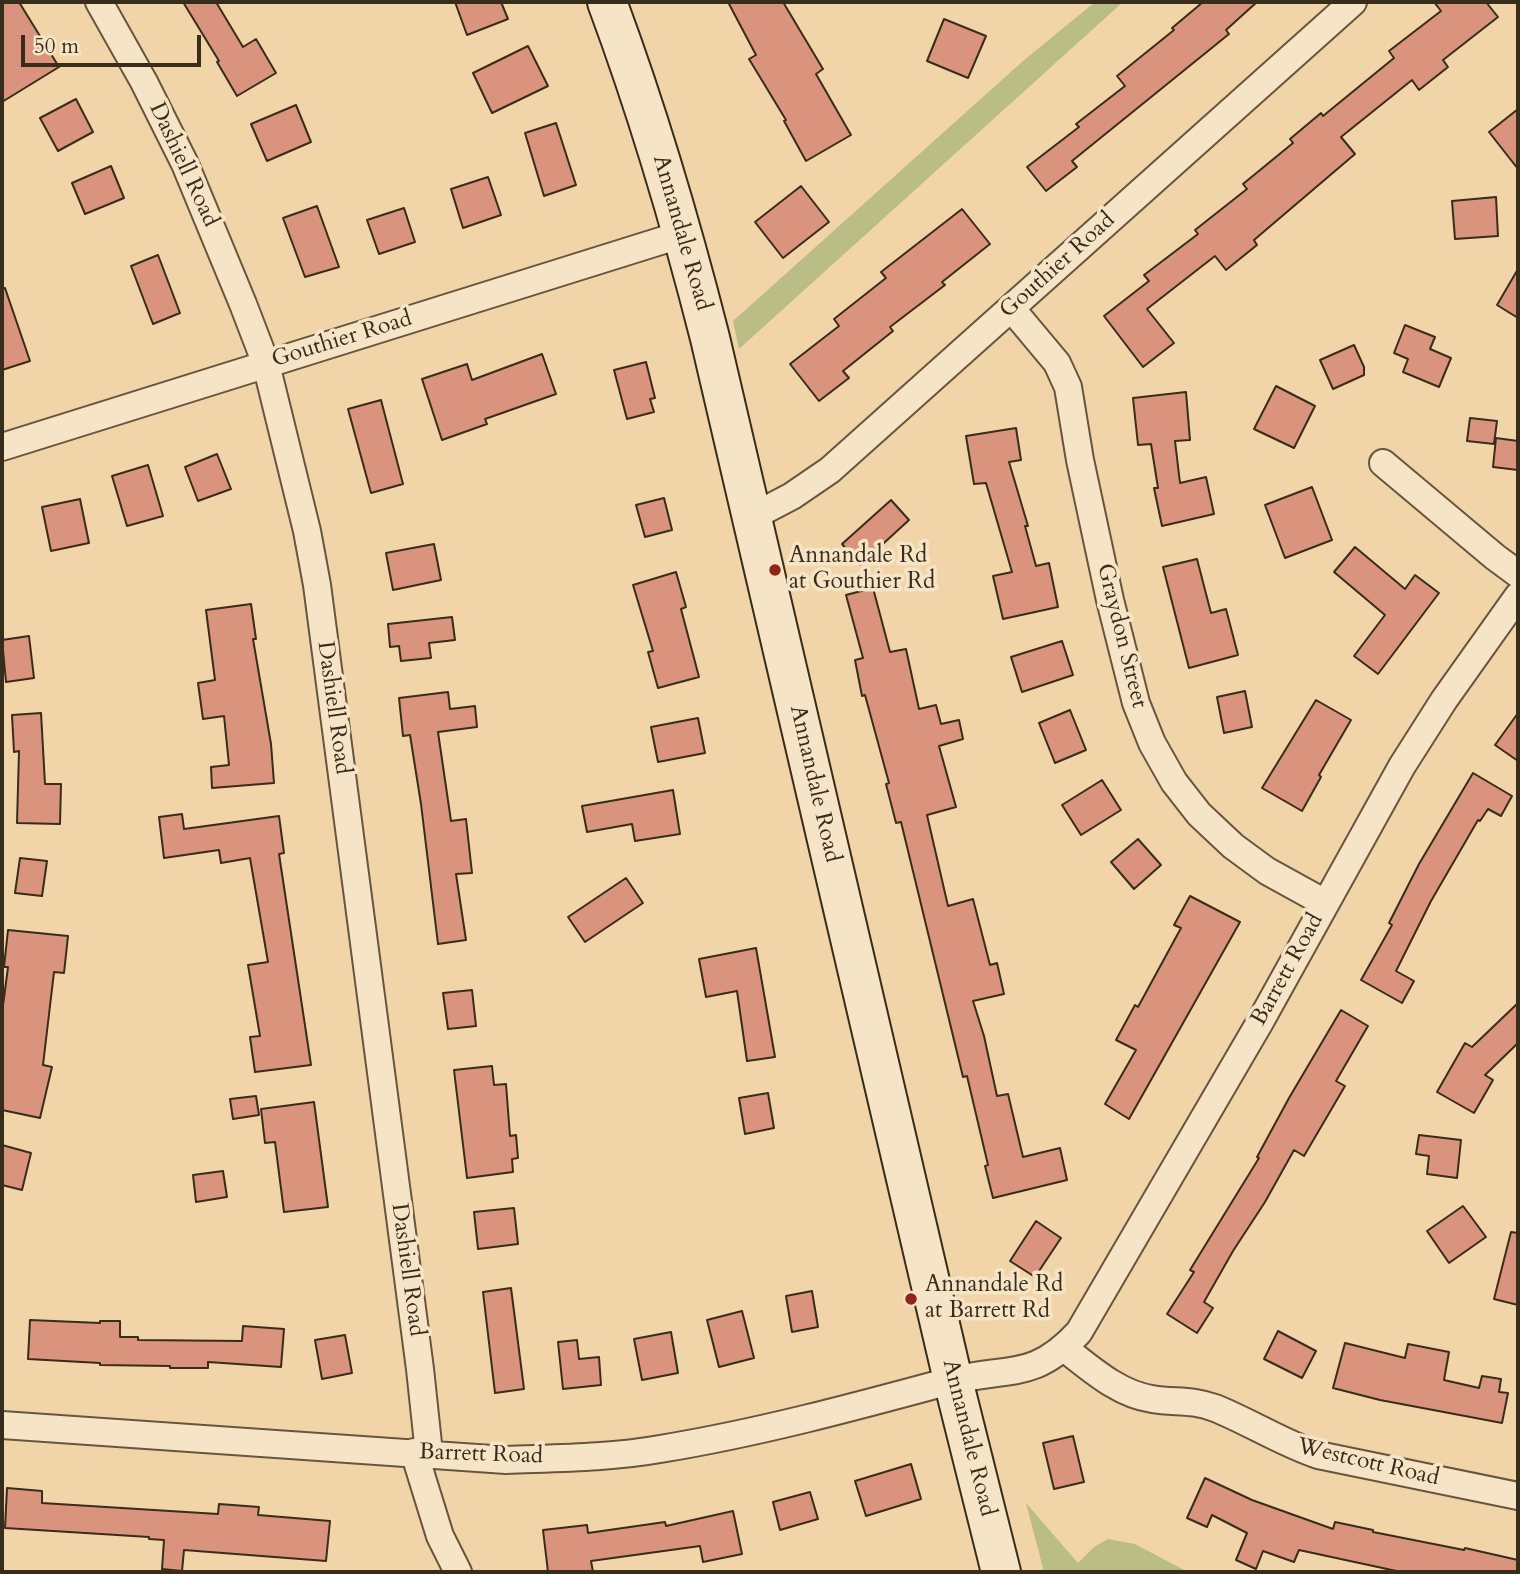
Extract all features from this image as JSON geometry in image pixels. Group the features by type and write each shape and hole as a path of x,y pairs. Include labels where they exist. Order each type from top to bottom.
{"main road":[{"name":"Annandale Road","path":"607,2 684,234 953,1380 1001,1572"}],"street":[{"name":"Dashiell Road","path":"99,2 144,82 185,164 265,364 307,531 317,585 418,1355 421,1452 440,1536 458,1572"},
{"name":"Gouthier Road","path":"752,517 792,496 830,470 1353,2"},
{"name":"Gouthier Road","path":"2,447 684,234"},
{"name":"Graydon Street","path":"1011,308 1057,363 1068,387 1080,460 1110,600 1136,703 1152,743 1174,782 1199,814 1233,846 1267,871 1325,903"},
{"path":"1383,463 1518,574"},
{"name":"Barrett Road","path":"1064,1348 1079,1332 1253,1034 1402,766 1444,700 1518,596"},
{"path":"953,1380 1028,1369 1064,1348"},
{"name":"Westcott Road","path":"1064,1348 1131,1393 1152,1400 1190,1401 1215,1408 1294,1447 1318,1455 1518,1496"},
{"name":"Barrett Road","path":"2,1425 506,1460 583,1457 658,1450 780,1425 953,1380"}],"green space":[{"path":"1095,2 1123,2 739,349 733,321 1023,61"},
{"path":"1026,1503 1078,1563 1094,1547 1108,1539 1135,1544 1188,1572 1044,1572"}],"building":[{"path":"2,2 19,2 59,67 2,102"},
{"path":"183,2 216,2 243,47 256,39 276,73 237,96"},
{"path":"455,2 501,2 508,19 467,35"},
{"path":"728,2 783,2 823,69 816,74 851,135 806,161 784,121 786,120 749,59 756,55"},
{"path":"1203,2 1257,2 1226,30 1229,34 1072,161 1077,167 1046,191 1027,167 1079,127 1076,124 1125,86 1117,76 1174,30 1172,28"},
{"path":"1434,2 1486,2 1498,17 1443,60 1448,67 1419,90 1412,80 1341,137 1355,154 1254,240 1257,245 1226,270 1215,256 1147,309 1174,343 1143,367 1104,316 1149,281 1144,275 1198,234 1195,230 1247,189 1243,184 1293,143 1290,139 1321,113 1323,116 1394,58 1389,51 1441,11"},
{"path":"944,19 986,36 968,78 927,61"},
{"path":"528,46 548,86 492,113 473,73"},
{"path":"76,99 93,132 58,151 40,118"},
{"path":"296,105 311,142 267,161 251,124"},
{"path":"1518,109 1518,169 1489,132"},
{"path":"556,123 576,185 544,196 525,133"},
{"path":"111,166 124,198 85,214 72,183"},
{"path":"488,177 501,215 463,228 451,189"},
{"path":"801,186 829,222 783,258 755,222"},
{"path":"1496,197 1498,236 1455,239 1452,201"},
{"path":"317,206 339,267 305,277 283,218"},
{"path":"404,208 415,242 379,254 367,220"},
{"path":"962,209 990,244 942,282 945,285 890,327 893,331 843,371 849,378 819,401 790,364 839,326 834,319 886,278 881,272"},
{"path":"158,255 180,313 153,324 131,266"},
{"path":"1518,269 1518,318 1497,305"},
{"path":"5,288 30,361 2,370 2,289"},
{"path":"1405,325 1435,337 1430,349 1451,358 1439,387 1403,372 1408,359 1394,353"},
{"path":"1354,345 1364,367 1364,375 1333,389 1320,360"},
{"path":"542,354 556,394 485,419 487,424 442,440 422,379 467,364 472,380"},
{"path":"646,362 655,398 650,399 654,412 627,419 614,370"},
{"path":"1276,386 1315,406 1294,448 1254,429"},
{"path":"1186,392 1190,440 1175,441 1180,483 1206,477 1214,514 1162,526 1154,488 1158,488 1151,444 1138,445 1133,398"},
{"path":"381,400 403,484 371,493 348,409"},
{"path":"1470,418 1497,421 1494,444 1467,441"},
{"path":"1016,428 1021,460 1009,462 1028,526 1025,526 1036,566 1049,563 1058,607 1003,619 993,576 1012,572 986,483 974,484 966,436"},
{"path":"1496,438 1518,441 1518,470 1493,467"},
{"path":"217,454 231,489 198,501 185,467"},
{"path":"148,465 163,516 127,526 112,476"},
{"path":"1312,487 1332,540 1285,558 1265,505"},
{"path":"664,498 672,530 645,537 636,505"},
{"path":"80,499 89,543 51,551 42,507"},
{"path":"891,500 909,520 860,565 842,544"},
{"path":"434,544 441,580 393,590 386,553"},
{"path":"1355,547 1405,589 1415,575 1439,593 1378,674 1354,656 1385,615 1334,572"},
{"path":"1197,559 1211,613 1226,609 1238,655 1189,668 1163,567"},
{"path":"676,572 686,607 681,609 699,677 658,688 648,652 653,651 633,585"},
{"path":"873,588 890,652 906,649 919,709 936,705 941,724 959,720 963,739 939,746 956,807 927,815 948,906 973,899 990,965 997,963 1004,994 973,1001 997,1096 1008,1094 1023,1157 1060,1148 1067,1180 993,1198 967,1076 963,1077 901,822 896,823 886,784 889,783 865,695 862,696 855,660 863,658 846,595"},
{"path":"251,604 256,639 253,639 271,744 274,783 212,788 211,767 229,765 224,716 203,719 198,683 215,680 206,610"},
{"path":"452,617 455,640 429,643 431,658 401,661 399,646 390,647 388,624"},
{"path":"29,636 34,678 6,682 2,640"},
{"path":"1062,641 1073,675 1022,692 1011,657"},
{"path":"1245,691 1252,727 1224,733 1217,697"},
{"path":"448,692 450,709 475,706 477,727 438,732 451,821 466,819 472,873 456,874 466,940 438,944 421,804 410,735 403,736 399,698"},
{"path":"1316,700 1351,720 1302,811 1262,788"},
{"path":"1070,710 1086,750 1055,763 1039,723"},
{"path":"41,713 45,784 61,784 60,824 17,823 19,751 14,752 12,715"},
{"path":"1518,713 1518,761 1495,745"},
{"path":"698,718 705,753 658,762 651,727"},
{"path":"1473,773 1512,796 1501,816 1488,809 1480,821 1478,820 1431,901 1396,971 1414,981 1402,1003 1361,980 1392,925 1389,923 1419,864"},
{"path":"1102,780 1121,810 1081,835 1062,805"},
{"path":"673,790 680,834 635,841 632,824 587,832 582,806"},
{"path":"182,814 184,829 279,816 284,853 279,854 311,1065 255,1072 250,1037 260,1036 248,965 268,962 250,858 221,863 219,850 164,858 159,817"},
{"path":"1138,839 1161,865 1134,889 1111,862"},
{"path":"20,858 47,861 42,896 15,893"},
{"path":"626,878 643,903 585,942 568,917"},
{"path":"1190,896 1240,922 1129,1119 1105,1104 1136,1050 1116,1040 1135,1005 1138,1007 1181,928 1174,925"},
{"path":"8,930 68,936 64,973 54,972 43,1065 52,1067 40,1118 2,1110 2,1013 8,967 4,967"},
{"path":"756,948 775,1057 747,1061 737,991 706,997 699,959"},
{"path":"472,990 476,1026 448,1029 443,993"},
{"path":"1518,1003 1518,1043 1485,1075 1493,1080 1474,1113 1437,1092 1465,1043 1472,1047"},
{"path":"1341,1010 1368,1026 1336,1081 1345,1086 1304,1156 1294,1150 1233,1251 1204,1302 1213,1308 1197,1333 1167,1314 1194,1272 1190,1270 1259,1158 1257,1157 1289,1098"},
{"path":"492,1066 494,1085 506,1084 510,1136 516,1135 518,1158 512,1159 513,1172 467,1178 454,1070"},
{"path":"768,1093 774,1128 745,1134 739,1098"},
{"path":"256,1096 259,1115 233,1119 230,1099"},
{"path":"314,1102 328,1207 284,1212 275,1142 265,1143 261,1109"},
{"path":"1419,1135 1461,1140 1457,1178 1427,1174 1429,1156 1416,1154"},
{"path":"2,1145 31,1153 22,1190 2,1185"},
{"path":"223,1171 227,1197 196,1202 193,1175"},
{"path":"1463,1206 1486,1237 1449,1263 1427,1231"},
{"path":"514,1208 518,1244 478,1249 474,1212"},
{"path":"1036,1221 1061,1238 1035,1277 1010,1261"},
{"path":"1511,1232 1518,1233 1518,1305 1494,1299"},
{"path":"511,1288 524,1389 495,1393 483,1292"},
{"path":"812,1291 818,1327 792,1332 786,1296"},
{"path":"742,1311 754,1358 719,1367 707,1320"},
{"path":"30,1320 100,1323 120,1321 120,1337 138,1337 138,1340 242,1341 243,1326 284,1329 281,1367 208,1362 208,1368 170,1368 28,1359"},
{"path":"1278,1331 1316,1351 1302,1378 1264,1359"},
{"path":"671,1332 678,1373 642,1380 634,1339"},
{"path":"345,1335 352,1373 322,1379 315,1340"},
{"path":"577,1340 579,1359 599,1357 601,1385 563,1389 558,1342"},
{"path":"1345,1343 1405,1358 1408,1344 1449,1352 1444,1380 1479,1388 1482,1376 1501,1379 1499,1392 1508,1393 1502,1423 1380,1400 1333,1388"},
{"path":"1073,1436 1084,1482 1054,1489 1043,1443"},
{"path":"911,1464 921,1499 866,1516 855,1481"},
{"path":"1205,1478 1252,1500 1333,1529 1335,1522 1518,1560 1518,1572 1401,1572 1299,1550 1294,1562 1263,1551 1256,1569 1236,1560 1247,1533 1212,1515 1207,1527 1187,1518"},
{"path":"7,1488 42,1491 42,1503 218,1514 219,1504 259,1507 258,1515 330,1521 326,1561 184,1550 182,1571 162,1569 164,1540 5,1528"},
{"path":"810,1492 818,1519 780,1530 773,1502"},
{"path":"733,1511 742,1554 703,1562 700,1546 591,1561 593,1572 548,1572 543,1530 587,1525 588,1533 665,1522 666,1526"}],"place":[{"name":"Annandale Rd at Gouthier Rd","path":"775,570"},
{"name":"Annandale Rd at Barrett Rd","path":"911,1299"}]}
